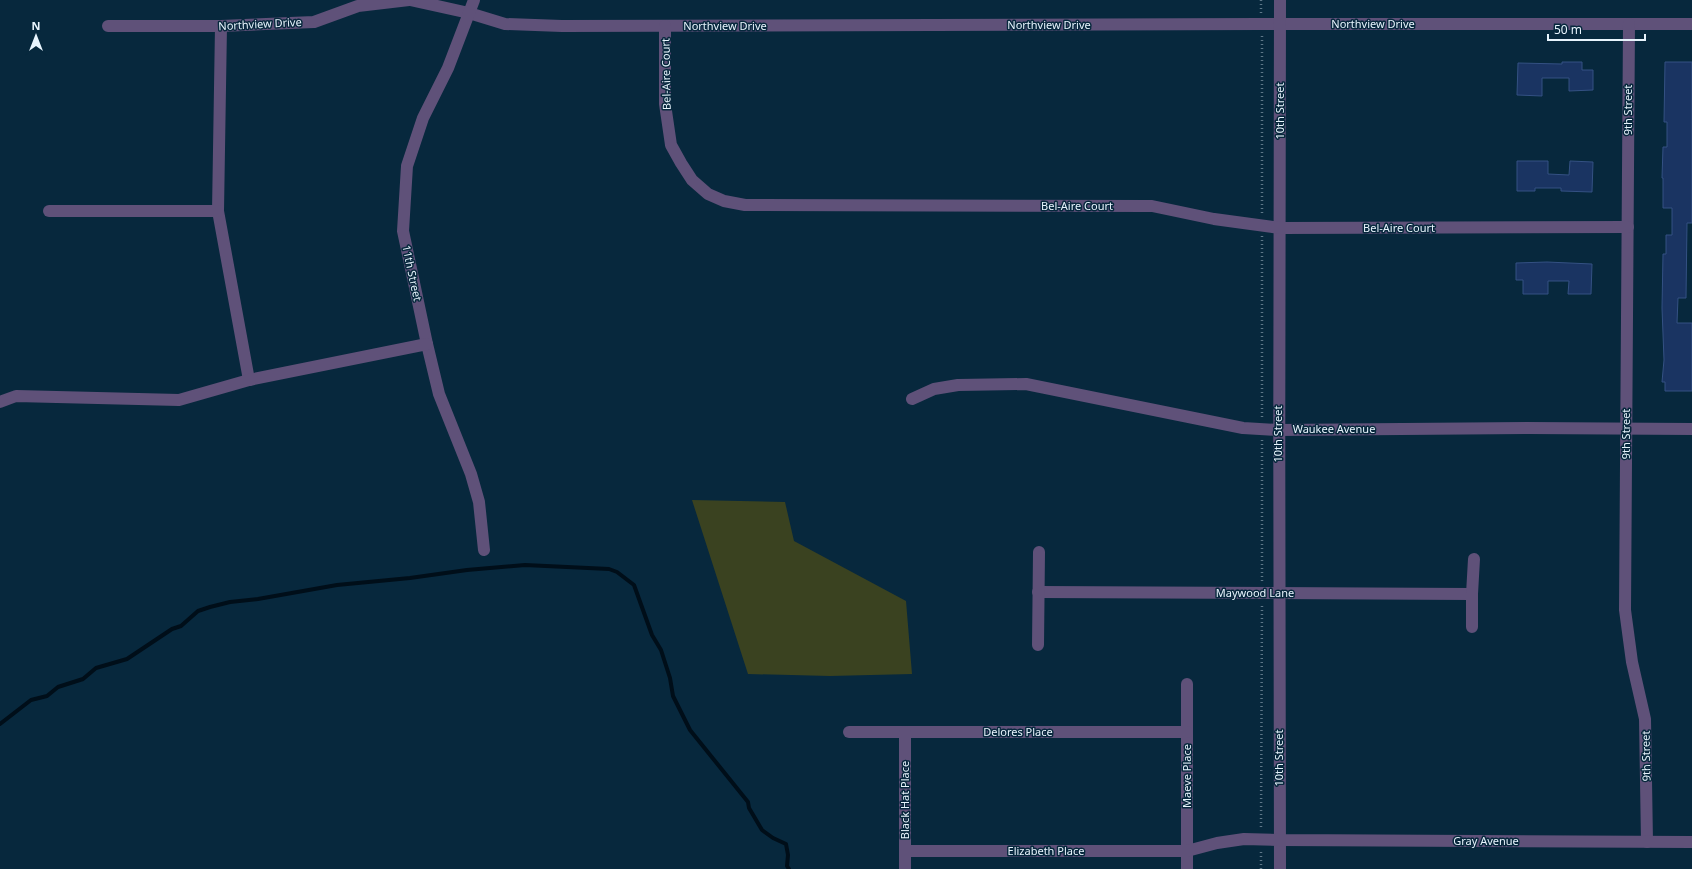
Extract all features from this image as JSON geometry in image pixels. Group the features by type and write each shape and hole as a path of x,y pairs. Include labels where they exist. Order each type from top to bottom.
{"street":[{"name":"Northview Drive","path":"108,26 220,26 314,22 358,6 409,0 469,13 505,24 562,26 1692,24"},
{"name":"11th Street","path":"474,0 448,68 423,118 407,166 403,231 439,394 471,474 479,502 484,550"},
{"name":"10th Street","path":"1280,0 1278,430 1280,869"},
{"name":"9th Street","path":"1629,24 1625,610 1632,662 1645,719 1647,842"},
{"path":"220,26 218,211 250,380"},
{"name":"Bel-Aire Court","path":"665,26 665,104 671,145 692,180 708,194 724,201 753,205 1152,206 1214,219 1280,228 1628,227"},
{"path":"49,211 218,211"},
{"path":"0,402 16,396 179,400 250,380 427,344"},
{"name":"Waukee Avenue","path":"912,399 934,389 958,384 1026,384 1243,428 1278,430 1692,429"},
{"path":"1038,645 1039,552"},
{"path":"1472,627 1474,559"},
{"name":"Maywood Lane","path":"1038,592 1472,594"},
{"name":"Maeve Place","path":"1187,684 1187,869"},
{"name":"Delores Place","path":"849,732 1187,732"},
{"name":"Black Hat Place","path":"905,732 905,869"},
{"name":"Gray Avenue","path":"1187,851 1217,843 1244,839 1692,842"},
{"name":"Elizabeth Place","path":"905,851 1187,851"}],"path":[{"path":"1261,0 1262,325"}],"green space":[{"path":"692,500 785,502 794,541 906,601 912,674 830,676 748,674"}],"building":[{"path":"1562,62 1582,62 1582,70 1593,70 1593,90 1569,91 1569,78 1542,78 1542,96 1517,95 1518,63 1562,64"},
{"path":"1665,62 1692,62 1692,223 1687,223 1686,298 1678,298 1677,323 1692,323 1692,391 1665,391 1665,382 1662,382 1664,360 1662,308 1663,254 1666,254 1666,235 1672,235 1672,208 1663,208 1663,147 1667,147 1667,122 1664,122"},
{"path":"1517,161 1548,161 1548,174 1569,175 1570,161 1593,162 1592,192 1561,191 1561,188 1535,188 1535,191 1517,191"},
{"path":"1547,262 1592,264 1591,294 1568,294 1569,281 1548,281 1548,294 1523,294 1523,280 1516,280 1516,263"}],"waterway":[{"path":"0,724 31,700 47,696 58,687 83,679 96,668 127,659 172,629 181,626 198,611 210,607 230,602 258,599 337,585 410,578 467,570 525,565 609,569 617,572 634,585 652,635 661,650 670,678 673,696 690,730 748,802 749,808 762,830 773,838 786,844 788,855 787,866 789,869"}]}
